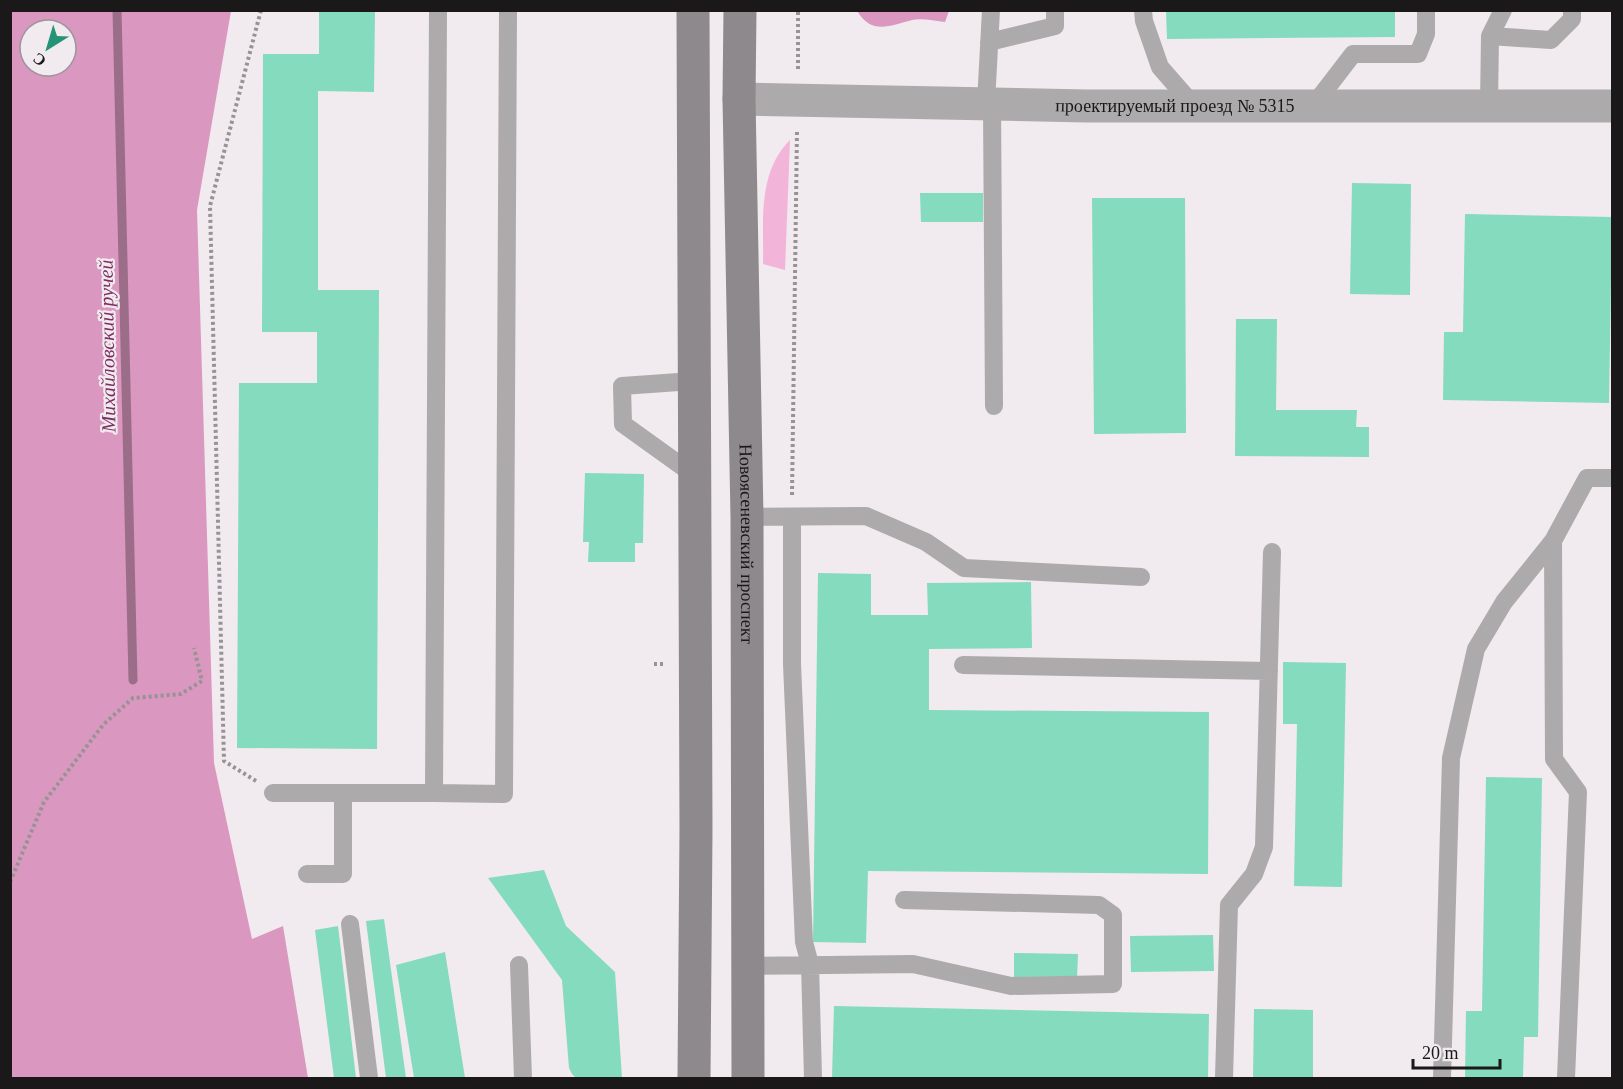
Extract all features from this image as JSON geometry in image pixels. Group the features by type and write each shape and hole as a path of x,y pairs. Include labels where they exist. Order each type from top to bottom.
{"main road":[{"path":"693,10 696,830 694,1078"},
{"name":"Новоясеневский проспект","path":"740,10 739,99 747,517 748,1078"}],"street":[{"name":"проектируемый проезд № 5315","path":"739,99 1087,106 1612,106"}],"lane":[{"path":"434,793 438,10"},
{"path":"273,793 504,794 508,10"},
{"path":"991,10 989,103 994,406"},
{"path":"989,42 1055,26 1054,10"},
{"path":"1143,10 1144,21 1160,67 1194,106"},
{"path":"1313,106 1353,54 1418,54 1426,34 1426,10"},
{"path":"1489,106 1490,36 1503,10"},
{"path":"1490,36 1551,40 1572,19 1572,10"},
{"path":"693,381 622,386 623,424 694,475"},
{"path":"1442,1078 1451,758 1476,649 1504,602 1553,541 1587,478 1612,478"},
{"path":"747,517 866,516 926,542 964,567 1141,578"},
{"path":"792,517 792,675 804,942 810,964 813,1078"},
{"path":"1553,541 1554,759 1578,792 1566,1078"},
{"path":"1224,1078 1229,905 1254,874 1264,847 1272,552"},
{"path":"963,664 1269,671"},
{"path":"307,874 343,874 344,793"},
{"path":"747,966 913,964 1011,986 1113,984 1113,915 1099,905 903,900"},
{"path":"350,924 369,1078"},
{"path":"519,965 523,1078"}],"path":[{"path":"261,10 210,206 224,760 273,793"},
{"path":"792,517 798,10"},
{"path":"10,882 44,802 103,725 133,698 181,694 202,681 194,648"},
{"path":"654,664 665,664"}],"shaded area":[{"path":"10,11 231,11 197,210 214,763 252,939 283,926 308,1078 11,1078"},
{"path":"857,11 949,11 945,22 916,19 882,27 869,23"},
{"path":"790,140 785,270 763,264 763,215 767,182 772,167 779,153"}],"building":[{"path":"319,10 375,10 374,92 318,91 318,290 379,290 377,749 237,748 239,383 317,383 317,332 262,332 263,54 319,54"},
{"path":"1166,10 1395,10 1395,37 1167,39"},
{"path":"1352,183 1411,184 1410,295 1350,294"},
{"path":"920,193 983,193 983,222 921,222"},
{"path":"1092,198 1185,198 1186,433 1094,434"},
{"path":"1465,214 1612,217 1609,403 1443,400 1444,332 1463,332"},
{"path":"1236,319 1277,319 1276,410 1357,410 1356,427 1369,427 1369,457 1235,456"},
{"path":"585,473 644,474 643,543 635,543 635,562 588,562 589,542 583,542"},
{"path":"818,573 871,574 871,615 928,615 927,583 1031,582 1032,648 929,649 929,710 1209,712 1208,874 868,871 866,943 813,942"},
{"path":"1283,662 1346,663 1342,887 1294,886 1297,724 1283,724"},
{"path":"1486,777 1542,778 1538,1037 1524,1037 1523,1078 1465,1078 1466,1011 1482,1011"},
{"path":"544,870 566,926 615,972 622,1078 576,1078 572,1074 569,1068 562,980 488,878"},
{"path":"384,919 406,1078 386,1078 366,921"},
{"path":"338,926 356,1078 334,1078 315,930"},
{"path":"1213,935 1214,971 1131,972 1130,936"},
{"path":"445,952 465,1078 414,1078 396,965"},
{"path":"1014,953 1078,954 1077,979 1014,977"},
{"path":"834,1006 1209,1014 1208,1078 832,1078"},
{"path":"1254,1009 1313,1010 1313,1078 1253,1078"}],"waterway":[{"name":"Михайловский ручей","path":"117,10 133,680"}]}
